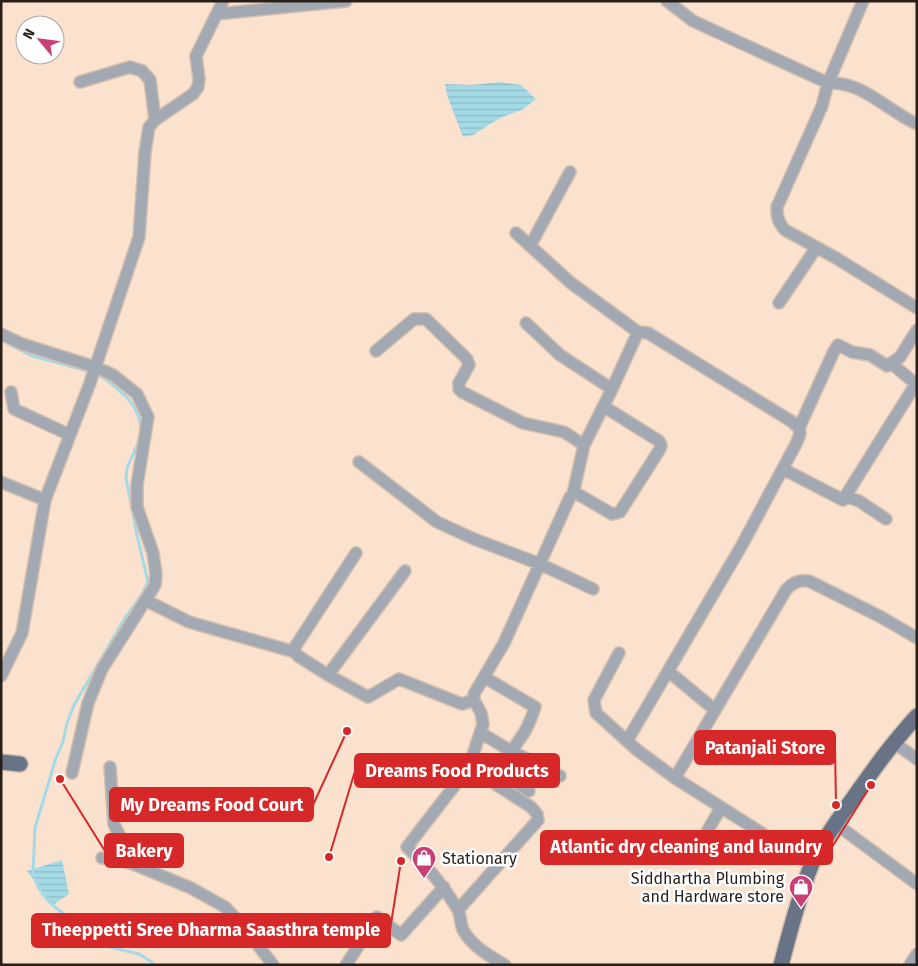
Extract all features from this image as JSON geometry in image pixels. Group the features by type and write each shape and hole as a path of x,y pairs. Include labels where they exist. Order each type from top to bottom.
{"main road":[{"path":"781,965 796,908 812,865 836,824 893,742 917,716"},
{"path":"1,762 20,764"}],"street":[{"path":"1,676 22,633 46,500 90,383 139,236 144,152 149,127 155,120 193,94 198,87 199,79 196,56 223,1"},
{"path":"216,14 346,1"},
{"path":"667,1 693,21 828,83 840,82 858,89 917,124"},
{"path":"863,1 828,83 822,106 778,207 777,215 779,224 785,230 917,308"},
{"path":"80,82 130,67 142,71 150,80 155,120"},
{"path":"530,246 570,172"},
{"path":"516,233 571,283 638,332 648,333 764,403 799,428"},
{"path":"779,303 816,248"},
{"path":"376,351 414,319 426,319 467,359 469,365 459,383 459,388 462,392 523,423 564,432 584,446"},
{"path":"526,323 560,355 612,390"},
{"path":"627,741 742,545 783,469 797,442 800,433 799,428 838,345 852,352 870,355 887,366 900,357 917,330"},
{"path":"505,965 474,944 462,929 458,910 444,887 407,847 431,813 469,766 483,724 482,717 474,700 474,694 504,642 573,494 584,446 638,332"},
{"path":"1,334 22,344 113,375 137,394 148,416 137,485 137,506 153,552 156,585 102,669 88,703 72,773"},
{"path":"783,469 843,500 916,384 891,363"},
{"path":"10,392 14,409 70,435"},
{"path":"573,494 576,493 612,514 617,514 660,449 659,441 603,406"},
{"path":"359,462 437,522 540,564 593,589"},
{"path":"1,482 46,500"},
{"path":"845,496 859,501 886,519"},
{"path":"295,652 298,641 356,553"},
{"path":"328,675 405,571"},
{"path":"675,778 786,590 792,584 809,581 882,617 917,638"},
{"path":"147,601 189,622 295,652 298,656 328,675 368,697 399,679 462,704 474,700"},
{"path":"619,653 594,700 596,713 627,741 675,778 812,865"},
{"path":"668,671 715,710"},
{"path":"484,677 535,707 524,732 510,750 504,766 504,775 529,791"},
{"path":"481,733 560,776"},
{"path":"893,742 917,759"},
{"path":"458,910 538,820 537,814 530,807 469,766"},
{"path":"110,767 114,824 133,864"},
{"path":"698,848 721,807"},
{"path":"836,824 917,884"},
{"path":"102,858 111,858 133,864 192,888 225,907 245,928 273,965"},
{"path":"346,965 377,917 401,935 444,887"},
{"path":"910,965 917,954"}],"water":[{"path":"500,82 521,85 536,99 522,110 500,118 473,135 463,137 447,95 445,84 472,85"},
{"path":"62,860 69,894 53,905 27,871"}],"waterway":[{"path":"8,344 32,356 92,372"},
{"path":"100,375 121,392 133,405 140,420 141,430"},
{"path":"33,873 35,828 74,705 148,582 126,478 127,468 139,441"},
{"path":"35,879 38,887 49,902 73,919 89,926 101,945 139,954 152,962 153,965"}],"place":[{"name":"My Dreams Food Court","path":"347,731"},
{"name":"Bakery","path":"60,779"},
{"name":"Atlantic dry cleaning and laundry","path":"871,785"},
{"name":"Patanjali Store","path":"836,805"},
{"name":"Dreams Food Products","path":"329,857"},
{"name":"Theeppetti Sree Dharma Saasthra temple","path":"401,861"},
{"name":"Stationary","path":"424,879"},
{"name":"Siddhartha Plumbing and Hardware store","path":"801,908"}]}
